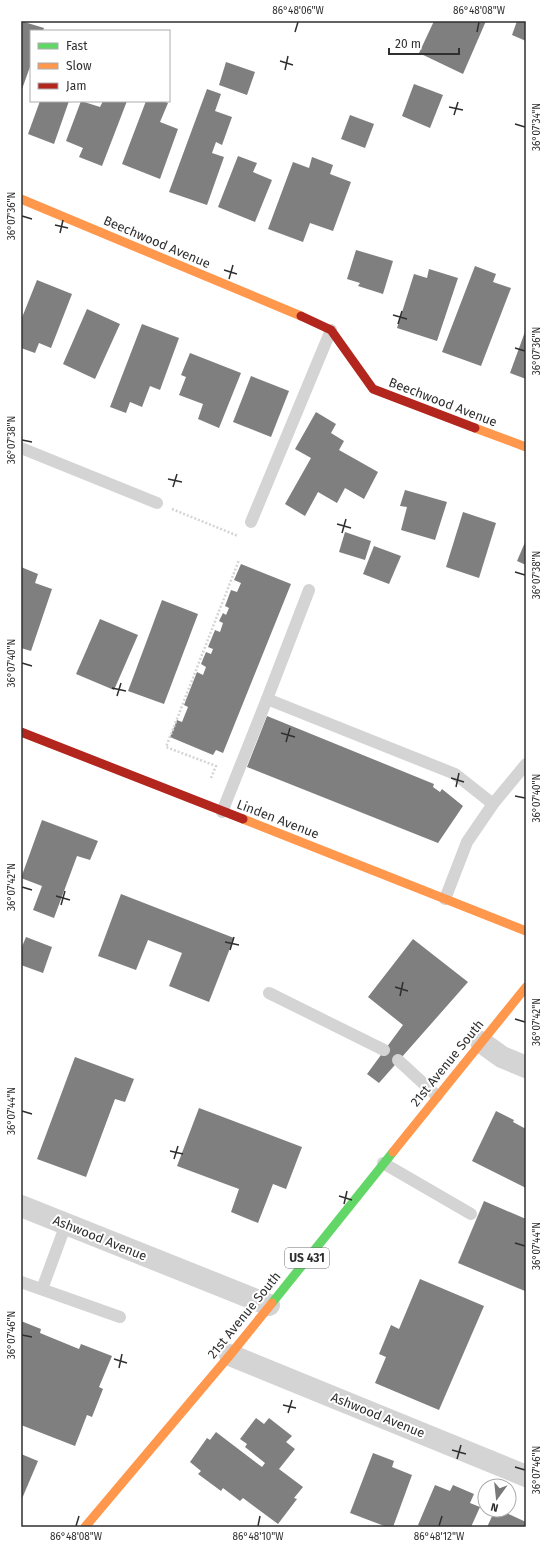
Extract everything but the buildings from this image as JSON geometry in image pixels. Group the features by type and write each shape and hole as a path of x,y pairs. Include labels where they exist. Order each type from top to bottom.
{"street":[{"name":"Beechwood Avenue","path":"21,199 294,313 331,330 373,389 526,448"},
{"name":"Linden Avenue","path":"21,732 526,931"},
{"name":"21st Avenue South","path":"85,1527 230,1355 526,987"},
{"path":"481,1042 502,1057 526,1068"},
{"name":"Ashwood Avenue","path":"21,1206 269,1305"},
{"name":"Ashwood Avenue","path":"230,1355 526,1476"}],"lane":[{"path":"251,522 331,330"},
{"path":"21,448 157,503"},
{"path":"222,812 309,590"},
{"path":"267,699 455,774 493,804"},
{"path":"445,899 467,842 493,804 526,764"},
{"path":"269,993 384,1050"},
{"path":"398,1060 438,1096"},
{"path":"383,1163 471,1214"},
{"path":"42,1289 66,1224"},
{"path":"21,1282 120,1317"}],"path":[{"path":"157,503 244,538 251,522"},
{"path":"211,778 216,766 166,747 239,560"}],"traffic: fast":[{"path":"272,1303 393,1152"}],"traffic: slow":[{"path":"21,199 301,316"},
{"path":"475,428 526,447"},
{"path":"243,819 526,931"},
{"path":"393,1152 526,987"},
{"path":"85,1527 272,1303"}],"traffic: jam":[{"path":"301,316 331,330 373,389 475,428"},
{"path":"21,732 243,819"}]}
